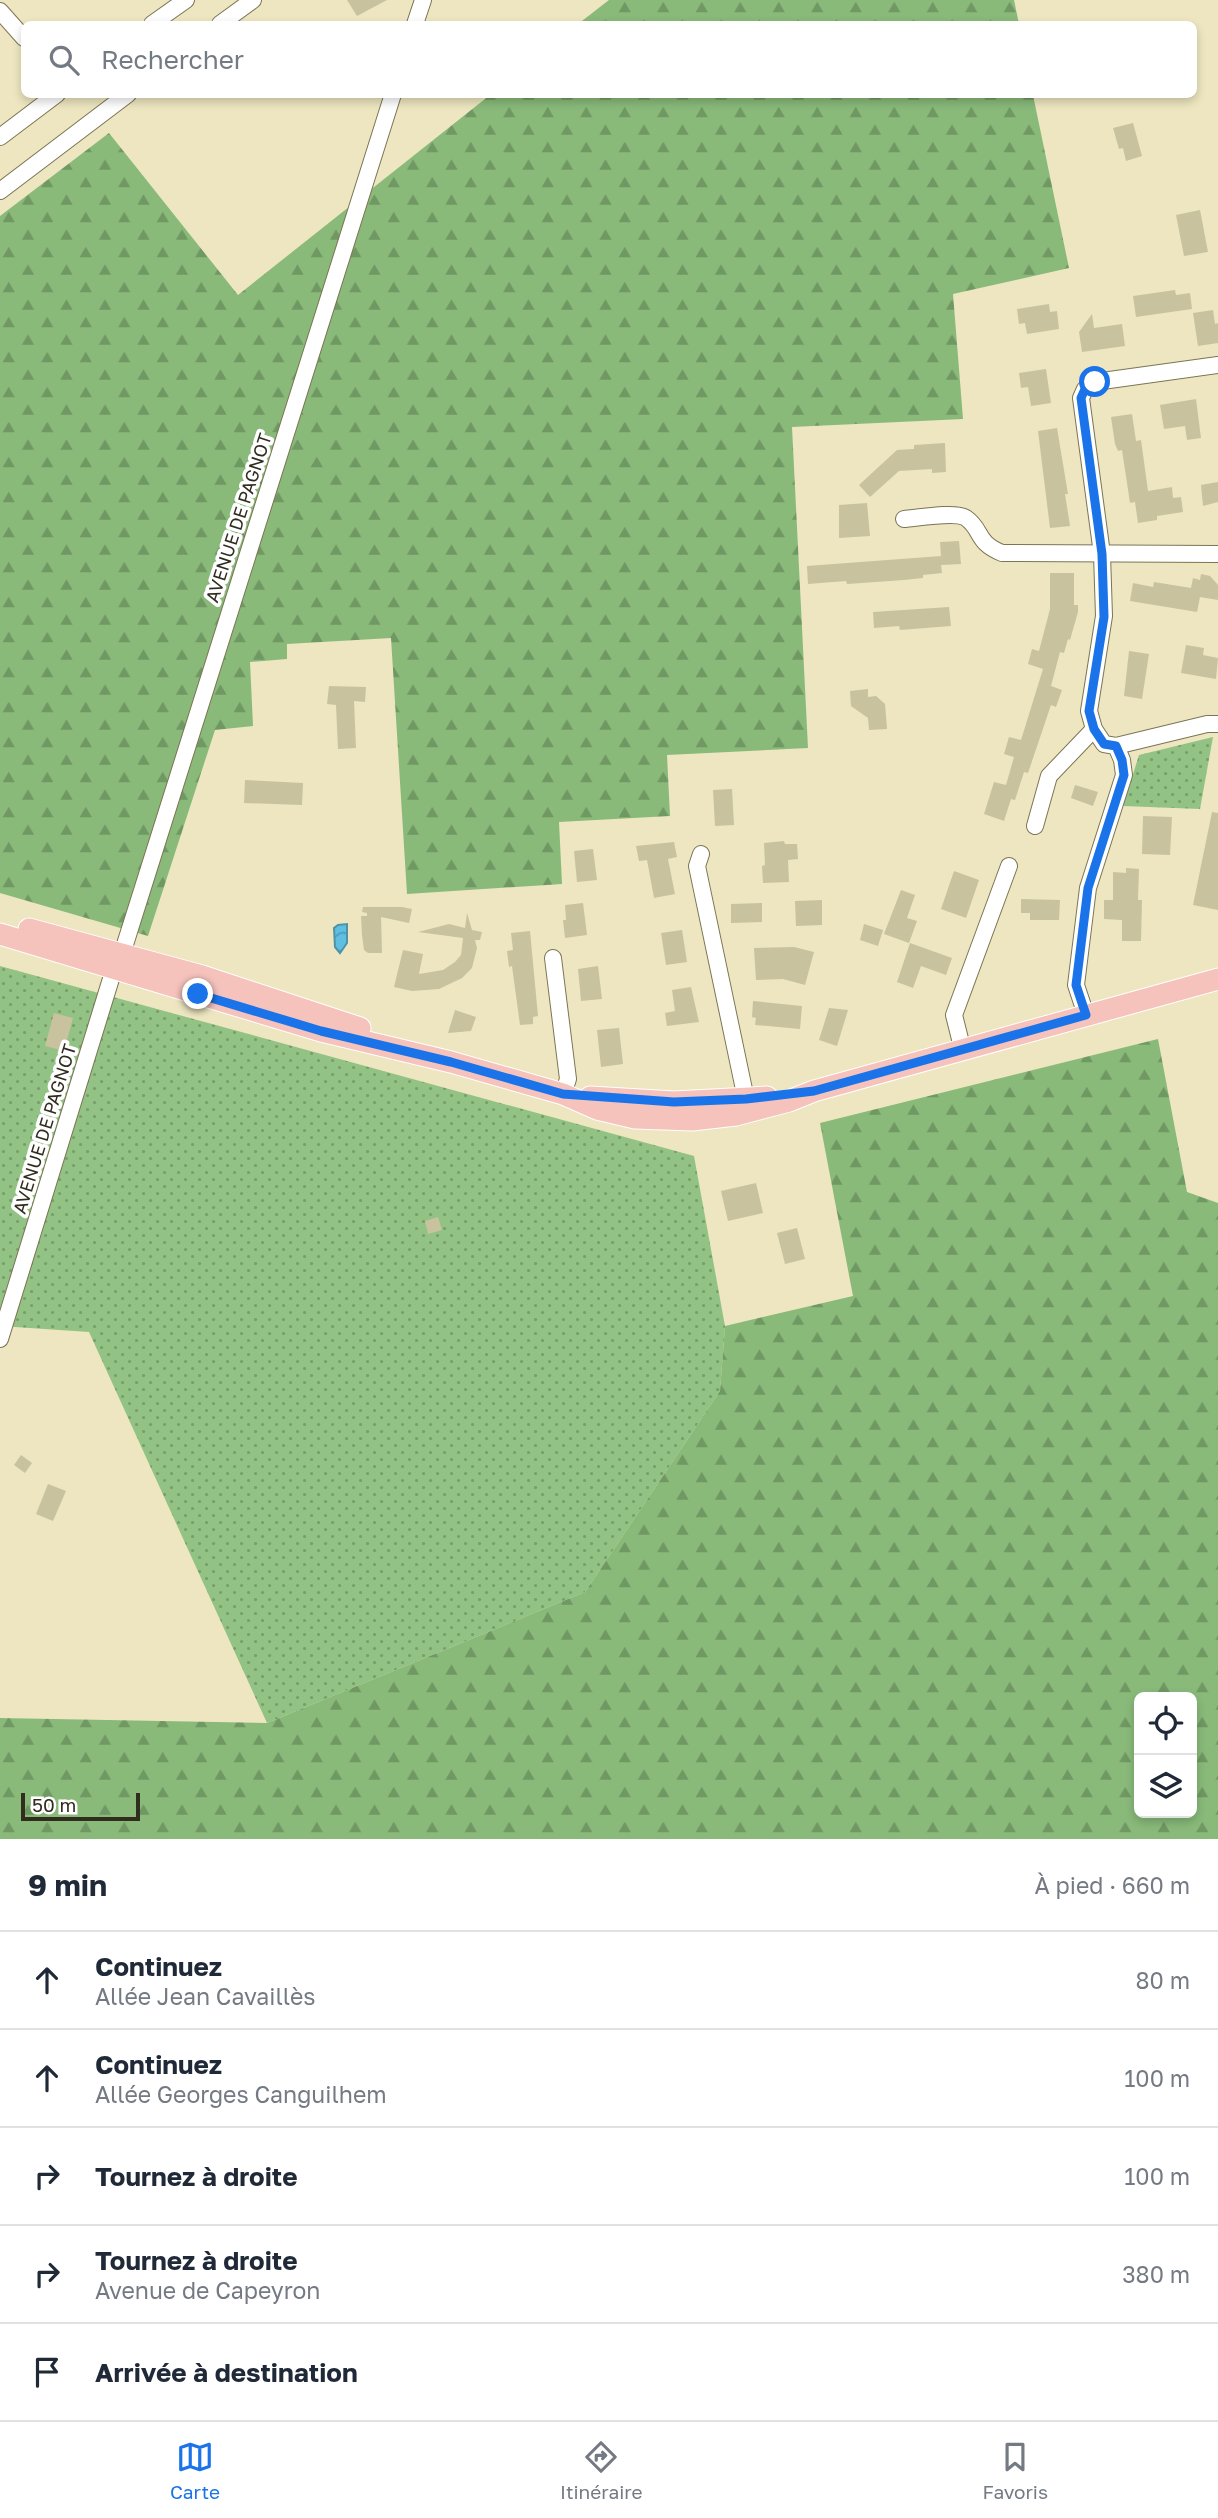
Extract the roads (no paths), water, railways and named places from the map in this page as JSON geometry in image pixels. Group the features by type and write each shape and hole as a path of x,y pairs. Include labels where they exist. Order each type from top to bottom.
{"main road":[{"path":"0,921 118,961"},
{"path":"0,934 118,961 326,1016 451,1062 563,1094 616,1114 674,1121 736,1115 763,1109 814,1091 1218,979"},
{"path":"563,1094 674,1102 746,1099 814,1091"}],"street":[{"path":"156,21 186,0"},
{"path":"224,21 253,0"},
{"path":"416,21 423,0"},
{"path":"0,10 21,34"},
{"path":"0,137 52,98"},
{"path":"0,191 123,98"},
{"name":"AVENUE DE PAGNOT","path":"0,1339 392,98"},
{"path":"1218,365 1095,382 1085,389 1081,398 1102,554 1104,617 1089,711 1094,729 1104,744 1116,746 1208,724 1218,724"},
{"path":"904,519 960,515 970,522 984,544 1002,553 1218,554"},
{"path":"1035,826 1049,776 1094,729"},
{"path":"1086,1015 1076,985 1088,888 1124,775 1116,746"},
{"path":"701,854 697,866 746,1099"},
{"path":"963,1051 954,1015 1009,866"},
{"path":"553,958 568,1079 563,1094"}],"water":[{"path":"347,924 347,943 340,953 335,947 334,928"}]}
